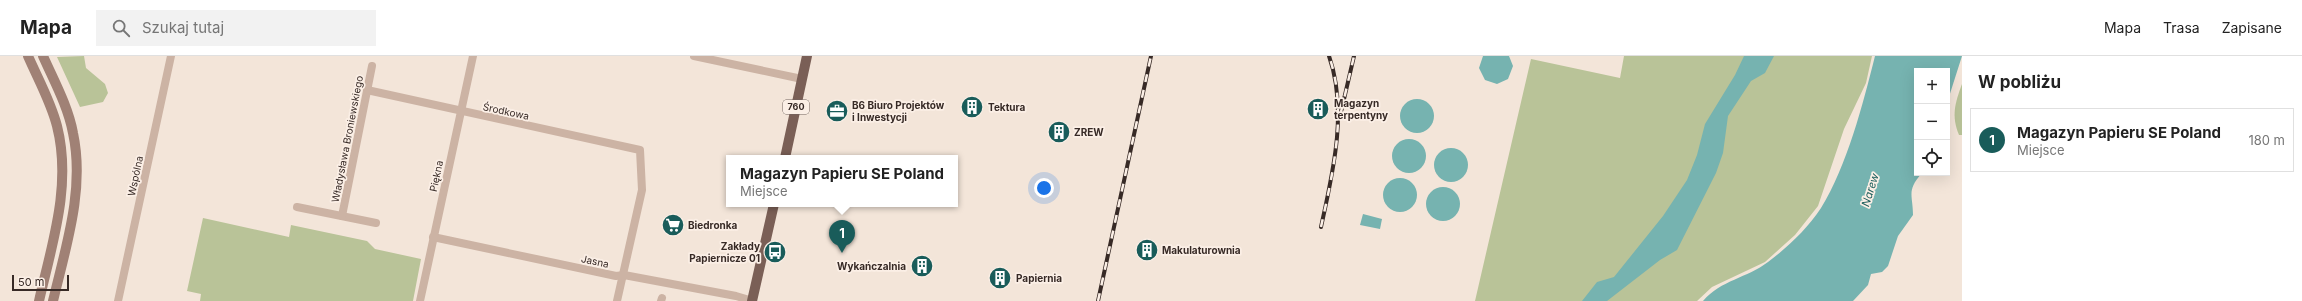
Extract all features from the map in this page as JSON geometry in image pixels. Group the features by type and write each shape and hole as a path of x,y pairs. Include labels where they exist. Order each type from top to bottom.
{"main road":[{"path":"28,56 54,116 63,162 61,205 39,301"},
{"path":"43,56 66,108 73,133 77,162 74,208 53,301"},
{"name":"760","path":"786,155 807,56"},
{"path":"752,301 773,207"}],"street":[{"name":"Wspólna","path":"118,301 170,56"},
{"name":"Piękna","path":"420,301 473,56"},
{"path":"694,56 802,79"},
{"name":"Władysława Broniewskiego","path":"342,216 372,66"},
{"name":"Środkowa","path":"367,90 640,150 642,190 624,275"},
{"path":"296,207 376,223"},
{"name":"Jasna","path":"433,237 616,276 624,275 736,296 752,301"},
{"path":"617,301 624,275"}],"green space":[{"path":"84,56 86,68 105,84 108,93 103,102 80,107 57,57"},
{"path":"1624,56 1872,56 1866,83 1844,129 1818,206 1795,235 1765,262 1712,287 1697,301 1475,301 1531,59 1620,78"},
{"path":"1962,84 1962,135 1959,135 1955,122 1955,110 1957,97"},
{"path":"203,218 289,237 291,225 367,241 375,249 421,259 413,301 200,301 201,294 187,291"}],"water":[{"path":"1483,56 1509,56 1513,66 1508,79 1497,84 1485,80 1479,68"},
{"path":"1744,56 1774,56 1765,73 1751,81 1728,116 1723,153 1716,173 1677,250 1660,260 1607,301 1582,301 1597,282 1614,277 1663,216 1687,180 1697,155 1705,124 1735,75"},
{"name":"Narew","path":"1875,56 1962,56 1950,94 1950,68 1914,68 1914,176 1920,176 1912,189 1913,215 1898,236 1888,266 1882,272 1871,274 1868,285 1853,301 1703,301 1718,288 1752,272 1768,262 1790,244 1816,216 1839,173 1865,94"},
{"path":"1417,99 1429,104 1434,116 1429,128 1417,133 1405,128 1400,116 1405,104"},
{"path":"1409,139 1421,144 1426,156 1421,168 1409,173 1397,168 1392,156 1397,144"},
{"path":"1451,148 1463,153 1468,165 1463,177 1451,182 1439,177 1434,165 1439,153"},
{"path":"1400,178 1412,183 1417,195 1412,207 1400,212 1388,207 1383,195 1388,183"},
{"path":"1443,187 1455,192 1460,204 1455,216 1443,221 1431,216 1426,204 1431,192"},
{"path":"1363,214 1382,219 1380,229 1360,225"}],"railway":[{"path":"1098,301 1151,56"},
{"path":"1321,227 1337,141 1337,98 1335,77 1329,56"},
{"path":"1341,112 1354,56"}],"place":[{"name":"Tektura","path":"972,107"},
{"name":"Magazyn terpentyny","path":"1318,109"},
{"name":"B6 Biuro Projektów i Inwestycji","path":"837,111"},
{"name":"ZREW","path":"1059,132"},
{"name":"Biedronka","path":"673,225"},
{"name":"Makulaturownia","path":"1147,250"},
{"name":"Zakłady Papiernicze 01","path":"775,252"},
{"name":"Magazyn Papieru SE Poland","path":"842,253"},
{"name":"Wykańczalnia","path":"922,266"},
{"name":"Papiernia","path":"1000,278"}]}
